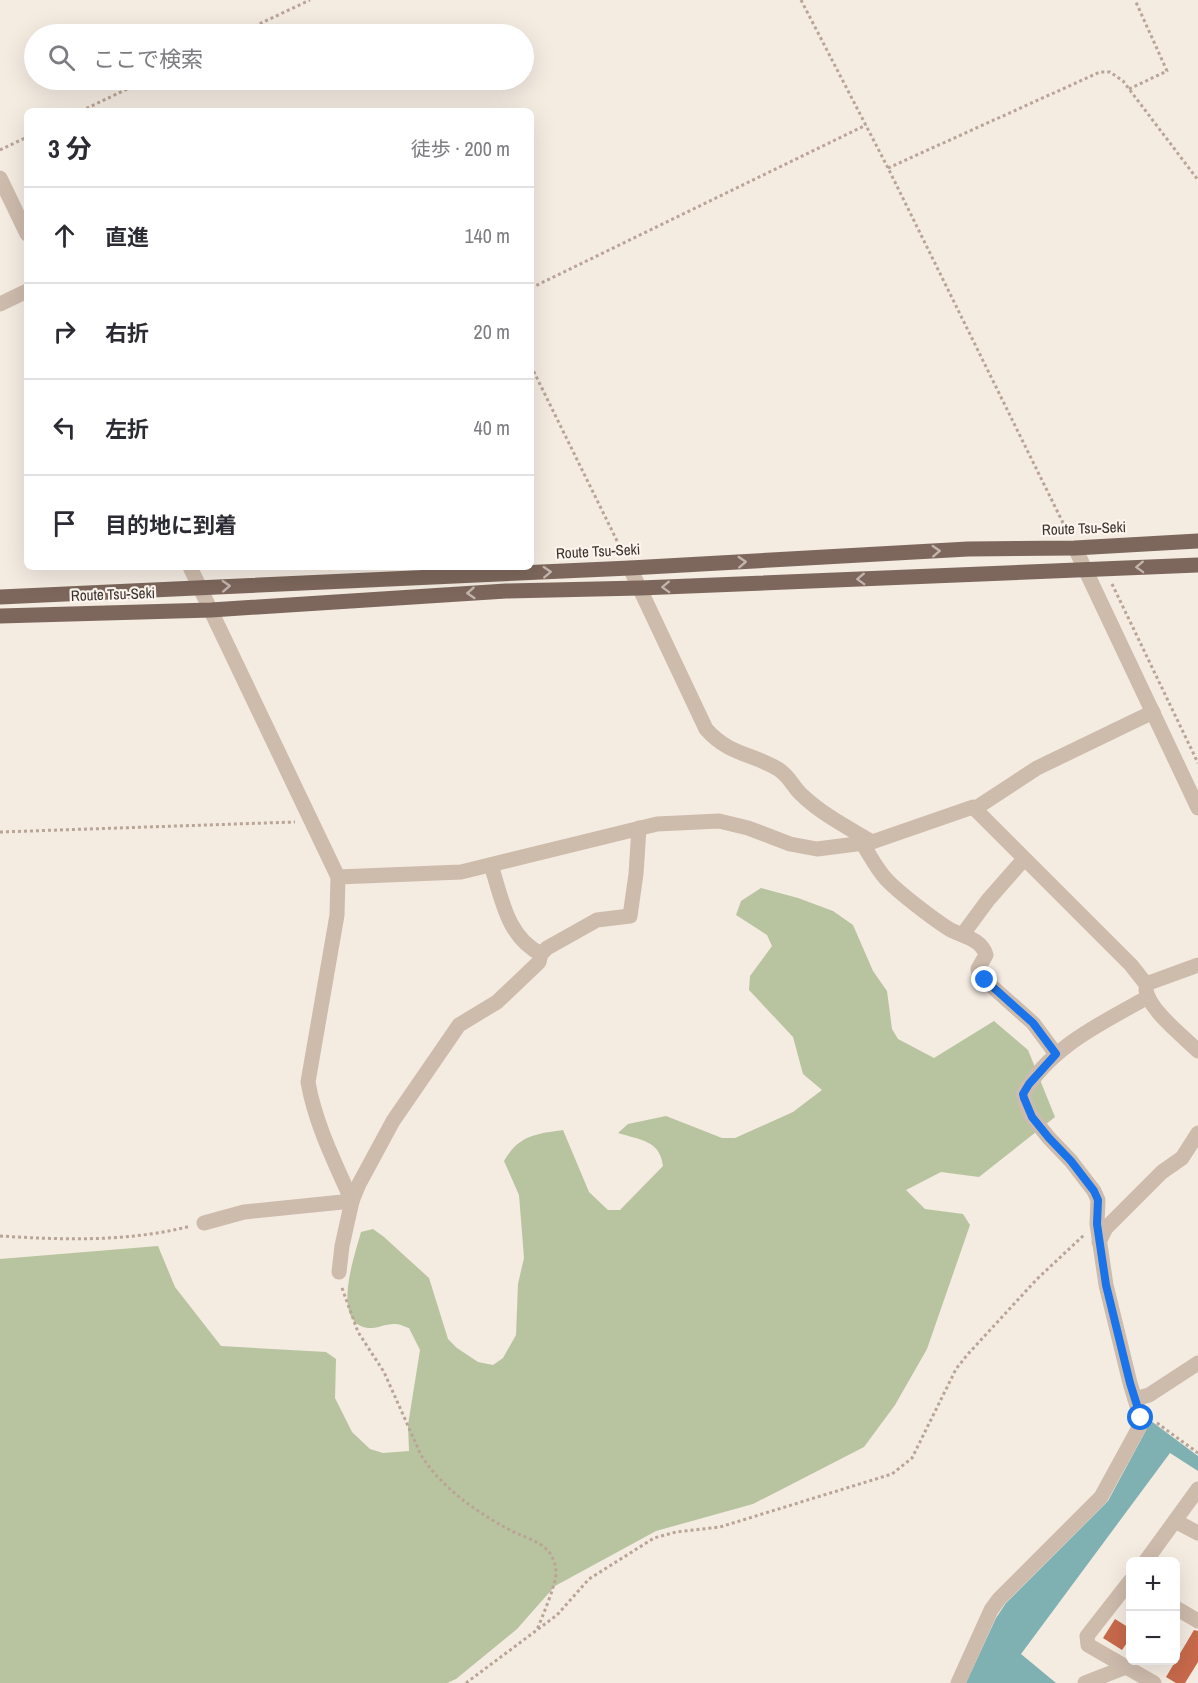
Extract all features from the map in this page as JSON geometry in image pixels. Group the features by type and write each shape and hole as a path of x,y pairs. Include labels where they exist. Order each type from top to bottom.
{"main road":[{"name":"Route Tsu-Seki","path":"0,597 630,568 968,549 1075,548 1198,541"},
{"name":"Route Tsu-Seki","path":"0,615 211,610 506,591 640,588 1198,565"}],"street":[{"path":"0,178 24,228"},
{"path":"0,304 24,292"},
{"path":"1075,548 1198,808"},
{"path":"630,568 706,729 717,741 728,748 778,769 788,776 802,796 867,843 879,870 894,886 951,930 963,934 982,946 986,957 978,969 979,975 1033,1023 1056,1054"},
{"path":"192,570 338,877 337,915 308,1082 316,1113 352,1201"},
{"path":"338,877 461,872 657,824 719,821 748,828 790,844 817,849 867,843 973,807 976,808 1037,768 1153,712"},
{"path":"976,808 1131,965 1169,1023 1198,1051"},
{"path":"339,1272 352,1201 377,1149 393,1121 459,1025 497,1002 539,962 541,954 547,948 597,920 630,916 639,828"},
{"path":"963,934 988,900 1024,859"},
{"path":"491,865 507,916 515,933 531,949 541,954"},
{"path":"958,1683 991,1610 999,1599 1101,1497 1142,1422 1106,1285 1097,1224 1098,1200 1094,1191 1071,1161 1032,1117 1023,1094 1056,1054 1147,990 1198,965"},
{"path":"1099,1242 1106,1228 1162,1172 1182,1158 1198,1133"},
{"path":"204,1223 244,1212 352,1201"},
{"path":"1135,1399 1149,1395 1198,1363"},
{"path":"1149,1557 1198,1489"},
{"path":"1175,1521 1198,1533"},
{"path":"1126,1586 1087,1636 1088,1645 1154,1683"},
{"path":"1180,1610 1198,1621"},
{"path":"1085,1683 1126,1667"}],"path":[{"path":"259,24 310,0"},
{"path":"801,0 888,168 1075,548"},
{"path":"1129,89 1167,71 1135,0"},
{"path":"888,168 1100,72 1110,72 1119,76 1198,180"},
{"path":"87,108 125,90"},
{"path":"534,287 866,125"},
{"path":"0,150 24,138"},
{"path":"534,372 630,568"},
{"path":"1108,568 1111,581 1198,763"},
{"path":"0,832 310,821"},
{"path":"0,1236 64,1240 114,1239 159,1234 204,1223"},
{"path":"466,1683 537,1632 589,1580 654,1538 676,1532 720,1527 892,1474 912,1458 956,1369 968,1354 1037,1279 1097,1224"},
{"path":"339,1272 343,1291 358,1332 384,1372 429,1468 476,1509 510,1530 542,1545 554,1560 556,1574 537,1632"},
{"path":"1141,1418 1150,1419 1198,1453"}],"green space":[{"path":"761,888 833,911 853,925 873,971 887,991 892,1029 898,1039 934,1058 994,1021 1028,1050 1055,1117 979,1177 941,1172 906,1190 925,1209 963,1214 970,1225 927,1349 895,1405 864,1447 753,1504 656,1531 555,1586 517,1629 456,1679 447,1683 0,1683 0,1259 158,1246 175,1287 221,1346 326,1352 336,1359 335,1398 352,1432 370,1449 383,1453 409,1451 408,1425 420,1350 409,1328 392,1324 368,1328 357,1323 350,1314 348,1287 361,1232 373,1229 429,1278 448,1339 478,1362 493,1365 503,1358 516,1335 518,1284 524,1258 519,1195 504,1161 516,1146 529,1137 563,1130 589,1192 608,1210 620,1210 663,1166 658,1151 648,1142 618,1133 628,1124 666,1116 722,1138 735,1138 793,1112 822,1090 803,1074 793,1037 749,990 750,976 772,946 767,935 736,915 741,901"}],"water":[{"path":"1151,1421 1198,1456 1198,1471 1170,1453 1021,1654 1056,1683 966,1683 996,1618 1006,1603 1108,1501"}],"building":[{"path":"1115,1619 1126,1626 1126,1644 1122,1650 1103,1638"},
{"path":"1194,1630 1198,1631 1198,1662 1185,1683 1176,1683 1166,1677 1173,1665 1180,1665 1180,1654"}],"route":[{"path":"985,980 1033,1023 1056,1054 1023,1094 1032,1117 1071,1161 1094,1191 1098,1200 1097,1224 1106,1285 1141,1418"}]}
